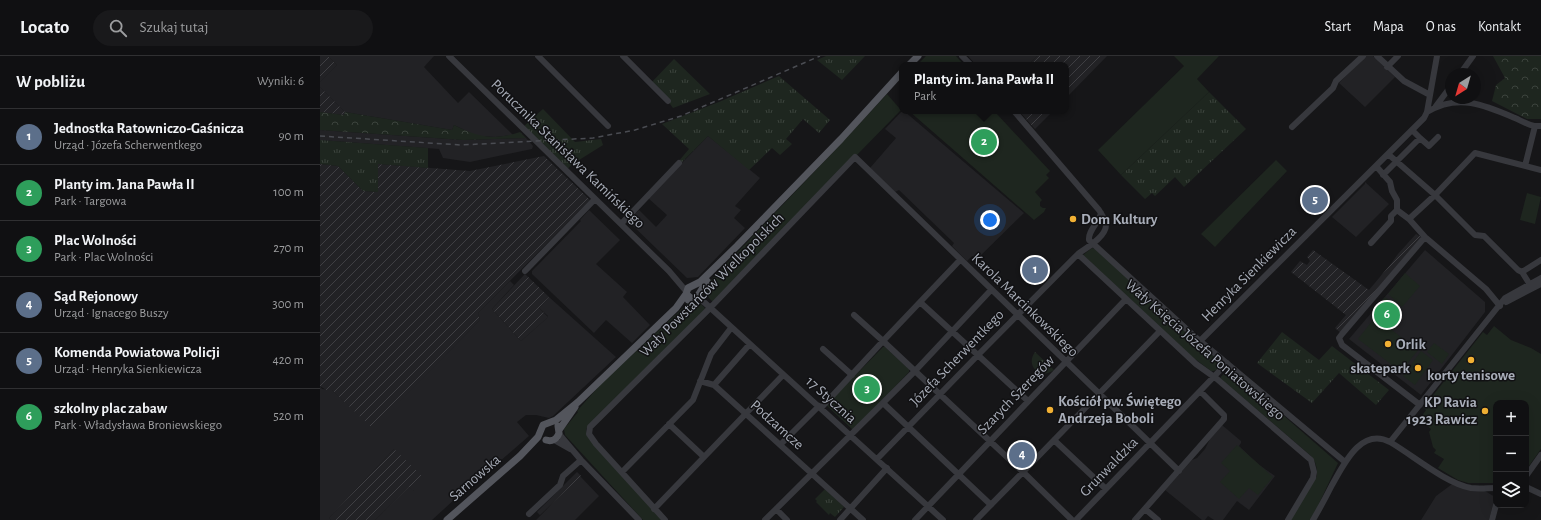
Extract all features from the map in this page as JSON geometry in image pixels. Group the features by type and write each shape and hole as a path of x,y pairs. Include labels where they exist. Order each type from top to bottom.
{"main road":[{"name":"Wały Powstańców Wielkopolskich","path":"693,293 700,282 841,139 899,75"},
{"name":"Wały Powstańców Wielkopolskich","path":"551,422 556,420 578,402 706,281 745,242 774,208"},
{"name":"Wały Powstańców Wielkopolskich","path":"557,435 578,402"},
{"path":"551,422 557,425 557,435 546,440 541,433 543,425 551,422"},
{"name":"Sarnowska","path":"447,520 520,456 541,433"},
{"name":"Sarnowska","path":"520,456 546,440"}],"street":[{"name":"Porucznika Stanisława Kamińskiego","path":"449,56 693,293"},
{"path":"538,56 608,126"},
{"path":"624,56 668,101"},
{"path":"1292,127 1333,88 1336,81 1363,56"},
{"path":"1377,56 1387,67 1404,81 1430,95"},
{"path":"1387,67 1398,56"},
{"name":"Henryka Sienkiewicza","path":"1200,341 1424,118 1427,112 1437,56"},
{"path":"1464,68 1473,56"},
{"path":"1427,112 1436,106 1445,94"},
{"path":"1436,106 1450,103 1476,103 1538,126 1525,166"},
{"path":"1017,114 1101,213 1098,222 1089,236 1089,240 1093,244"},
{"path":"1412,130 1429,146 1438,136"},
{"path":"1384,175 1420,138"},
{"path":"1409,219 1435,195 1475,153 1541,170"},
{"path":"1388,154 1435,195 1475,235 1484,236 1518,270 1522,272 1530,286"},
{"name":"Karola Marcinkowskiego","path":"855,157 1179,471"},
{"name":"Wały Powstańców Wielkopolskich","path":"622,472 592,438 589,430 602,414 710,308 855,157"},
{"path":"621,224 679,163"},
{"path":"1371,242 1391,221 1390,216 1397,210 1397,200 1392,191 1390,182 1376,166"},
{"path":"525,271 595,199"},
{"path":"1397,210 1409,219 1425,237 1486,289 1500,306"},
{"name":"Józefa Scherwentkego","path":"877,459 1078,254 1093,244 1106,226 1101,213"},
{"path":"1420,405 1342,345 1339,338 1425,237"},
{"name":"Wały Księcia Józefa Poniatowskiego","path":"1093,244 1200,341 1344,462"},
{"name":"Wały Księcia Józefa Poniatowskiego","path":"1078,254 1196,364 1214,377 1310,460 1313,466 1312,478 1288,520"},
{"path":"780,445 852,375 960,260"},
{"path":"1522,272 1541,260"},
{"path":"1390,442 1500,306 1541,278"},
{"path":"1530,286 1541,284"},
{"path":"765,520 915,371 991,290"},
{"name":"17 Stycznia","path":"693,293 943,520"},
{"name":"Szarych Szeregów","path":"915,520 958,473 1126,299"},
{"path":"920,302 1028,401"},
{"path":"854,315 1075,520"},
{"path":"665,520 622,472 693,400 711,354 731,328"},
{"path":"976,520 1160,331"},
{"path":"700,381 714,385 749,344"},
{"path":"823,349 852,375"},
{"name":"Grunwaldzka","path":"1075,520 1227,363"},
{"path":"654,509 783,374"},
{"name":"Podzamcze","path":"714,385 864,520"},
{"path":"1135,520 1224,418 1224,415 1200,391"},
{"path":"883,403 991,505"},
{"path":"669,424 704,457"},
{"path":"557,435 639,520"},
{"path":"1313,520 1344,462 1355,449 1366,442 1381,438 1462,486 1473,488 1493,488"},
{"path":"1054,440 1106,489"},
{"path":"1529,472 1541,455"},
{"path":"529,514 560,485 563,476 581,460"},
{"path":"840,520 887,468"},
{"path":"1529,488 1541,494"},
{"path":"1492,520 1495,508"},
{"path":"776,509 788,520"},
{"path":"1145,509 1158,520"}],"shaded area":[{"path":"320,56 328,56 337,65 320,82"},
{"path":"328,56 434,56 424,67 458,103 469,92 513,135 495,137 481,136 475,135 454,125 452,130 345,112 320,87 320,82 337,65"},
{"path":"968,56 1037,56 1031,62 973,62"},
{"path":"1037,56 1107,56 1069,95 1069,62 1031,62"},
{"path":"1365,56 1373,56 1395,77 1365,107 1339,83"},
{"path":"320,87 345,112 344,115 320,112"},
{"path":"899,114 908,114 1024,213 977,259 972,256 967,261 952,246 954,243 899,190 895,192 870,168 896,138 885,129"},
{"path":"1022,114 1050,114 1035,129"},
{"path":"320,130 463,140 526,138 533,146 532,149 470,162 443,158 439,149 320,140"},
{"path":"708,136 760,178 735,206 741,210 734,218 745,228 698,277 687,278 630,223 629,219 639,210 656,227 667,215 648,198"},
{"path":"544,156 590,200 478,313 480,320 373,429 332,390 328,391 320,386 320,164 338,166 363,191 378,192 378,164 470,171"},
{"path":"1365,182 1389,204 1356,237 1332,217 1365,184"},
{"path":"589,210 620,240 596,264 627,292 623,297 650,325 632,343 606,320 594,333 532,274 532,271 581,221 580,220"},
{"path":"1416,234 1423,238 1342,334 1335,328 1346,315 1291,272 1300,261 1307,265 1310,261 1307,257 1313,250 1369,290"},
{"path":"1425,250 1485,302 1485,312 1421,395 1349,339"},
{"path":"525,274 549,297 539,308 548,317 521,341 492,309"},
{"path":"510,281 514,285 492,309 521,341 547,318 548,316 539,308 549,297 616,357 553,416 549,418 536,415 526,415 517,422 529,436 499,462 491,466 432,520 375,520 409,487 414,491 394,449 329,518 331,520 320,520 320,386 322,389 332,390 373,428 480,320 478,313"},
{"path":"1222,425 1241,441 1239,446 1258,464 1275,476 1249,510 1237,501 1223,520 1214,520 1208,516 1205,520 1202,520 1165,490 1192,460 1197,458 1205,449 1210,439"},
{"path":"394,449 425,479 413,491 409,487 375,520 331,520 329,518"},
{"path":"577,472 581,476 540,515 537,512"},
{"path":"580,476 599,496 575,520 536,520"},
{"path":"1455,482 1485,491 1493,496 1493,505 1489,520 1421,520 1436,496"}],"green space":[{"path":"826,56 865,56 842,80 817,60"},
{"path":"926,56 956,56 961,62 920,62"},
{"path":"1174,56 1219,56 1197,79 1209,92 1121,175 1098,150 1184,66"},
{"path":"1493,56 1541,56 1541,119 1527,119 1492,101 1496,85 1505,78"},
{"path":"674,59 710,94 673,108 651,83"},
{"path":"779,76 830,120 819,133 803,119 786,139 792,144 780,155 772,148 749,170 708,136 680,164 678,162 689,149 662,124 719,102"},
{"path":"1209,92 1246,129 1184,187 1175,177 1155,196 1152,193 1145,199 1121,175"},
{"path":"887,94 899,108 899,112 713,302 707,295 706,291 708,287 706,285"},
{"path":"543,109 575,142 601,139 603,145 571,165 566,171 522,128"},
{"path":"320,112 344,115 345,112 452,130 454,125 478,135 494,137 520,132 526,138 463,140 320,130"},
{"path":"912,114 997,114 1050,171 1046,175 1049,178 1035,192 1042,200 1040,202 1040,206 1046,208 1044,212 1034,220"},
{"path":"320,140 428,148 428,168 378,164 378,192 363,191 338,166 320,164"},
{"path":"1276,160 1287,171 1215,247 1201,234"},
{"path":"1527,193 1541,197 1535,224 1520,220"},
{"path":"1092,248 1095,249 1218,359 1221,364 1217,369 1211,371 1191,356 1083,255"},
{"path":"1405,273 1420,286 1402,307 1388,294"},
{"path":"1385,297 1401,310 1394,319 1399,323 1393,330 1372,312"},
{"path":"688,303 700,303 706,309 586,429 587,436 662,520 643,520 565,435 564,429 578,412 577,411 600,385"},
{"name":"Orlik","path":"1375,317 1418,350 1401,372 1358,339"},
{"path":"1494,326 1511,340 1531,348 1541,354 1541,449 1529,466 1529,400 1493,400 1493,483 1468,483 1458,480 1438,468 1444,459 1434,453 1436,450 1433,447 1429,432 1431,429 1419,420 1426,410 1423,408 1483,332 1487,335"},
{"path":"1282,332 1319,360 1332,346 1389,390 1376,405 1339,373 1312,403 1257,363"},
{"path":"1434,343 1449,354 1442,364 1427,352"},
{"path":"883,347 885,347 909,369 909,372 853,430 826,405"},
{"name":"skatepark","path":"1421,351 1433,360 1415,385 1403,376"},
{"path":"1035,352 1054,370 1049,373 1044,373 1036,370 1032,362 1032,357"},
{"path":"1229,368 1338,463 1310,520 1289,520 1317,476 1315,462 1310,455 1220,378"},
{"path":"1237,445 1273,477 1258,495 1249,488 1239,499 1220,482 1230,471 1221,463"},
{"path":"825,489 844,507 835,517 830,513 829,515 816,502 817,501 815,499"}],"railway":[{"path":"320,136 461,145 593,138 635,130 681,116 820,56"}],"place":[{"name":"Planty im. Jana Pawła II","path":"984,142"},
{"name":"Komenda Powiatowa Policji","path":"1315,200"},
{"name":"Dom Kultury","path":"1073,219"},
{"name":"Jednostka Ratowniczo-Gaśnicza","path":"1035,270"},
{"name":"szkolny plac zabaw","path":"1387,315"},
{"name":"Orlik","path":"1388,344"},
{"name":"korty tenisowe","path":"1471,360"},
{"name":"skatepark","path":"1418,368"},
{"name":"Plac Wolności","path":"867,389"},
{"name":"Kościół pw. Świętego Andrzeja Boboli","path":"1050,410"},
{"name":"KP Ravia 1923 Rawicz","path":"1485,411"},
{"name":"Sąd Rejonowy","path":"1022,455"}]}
